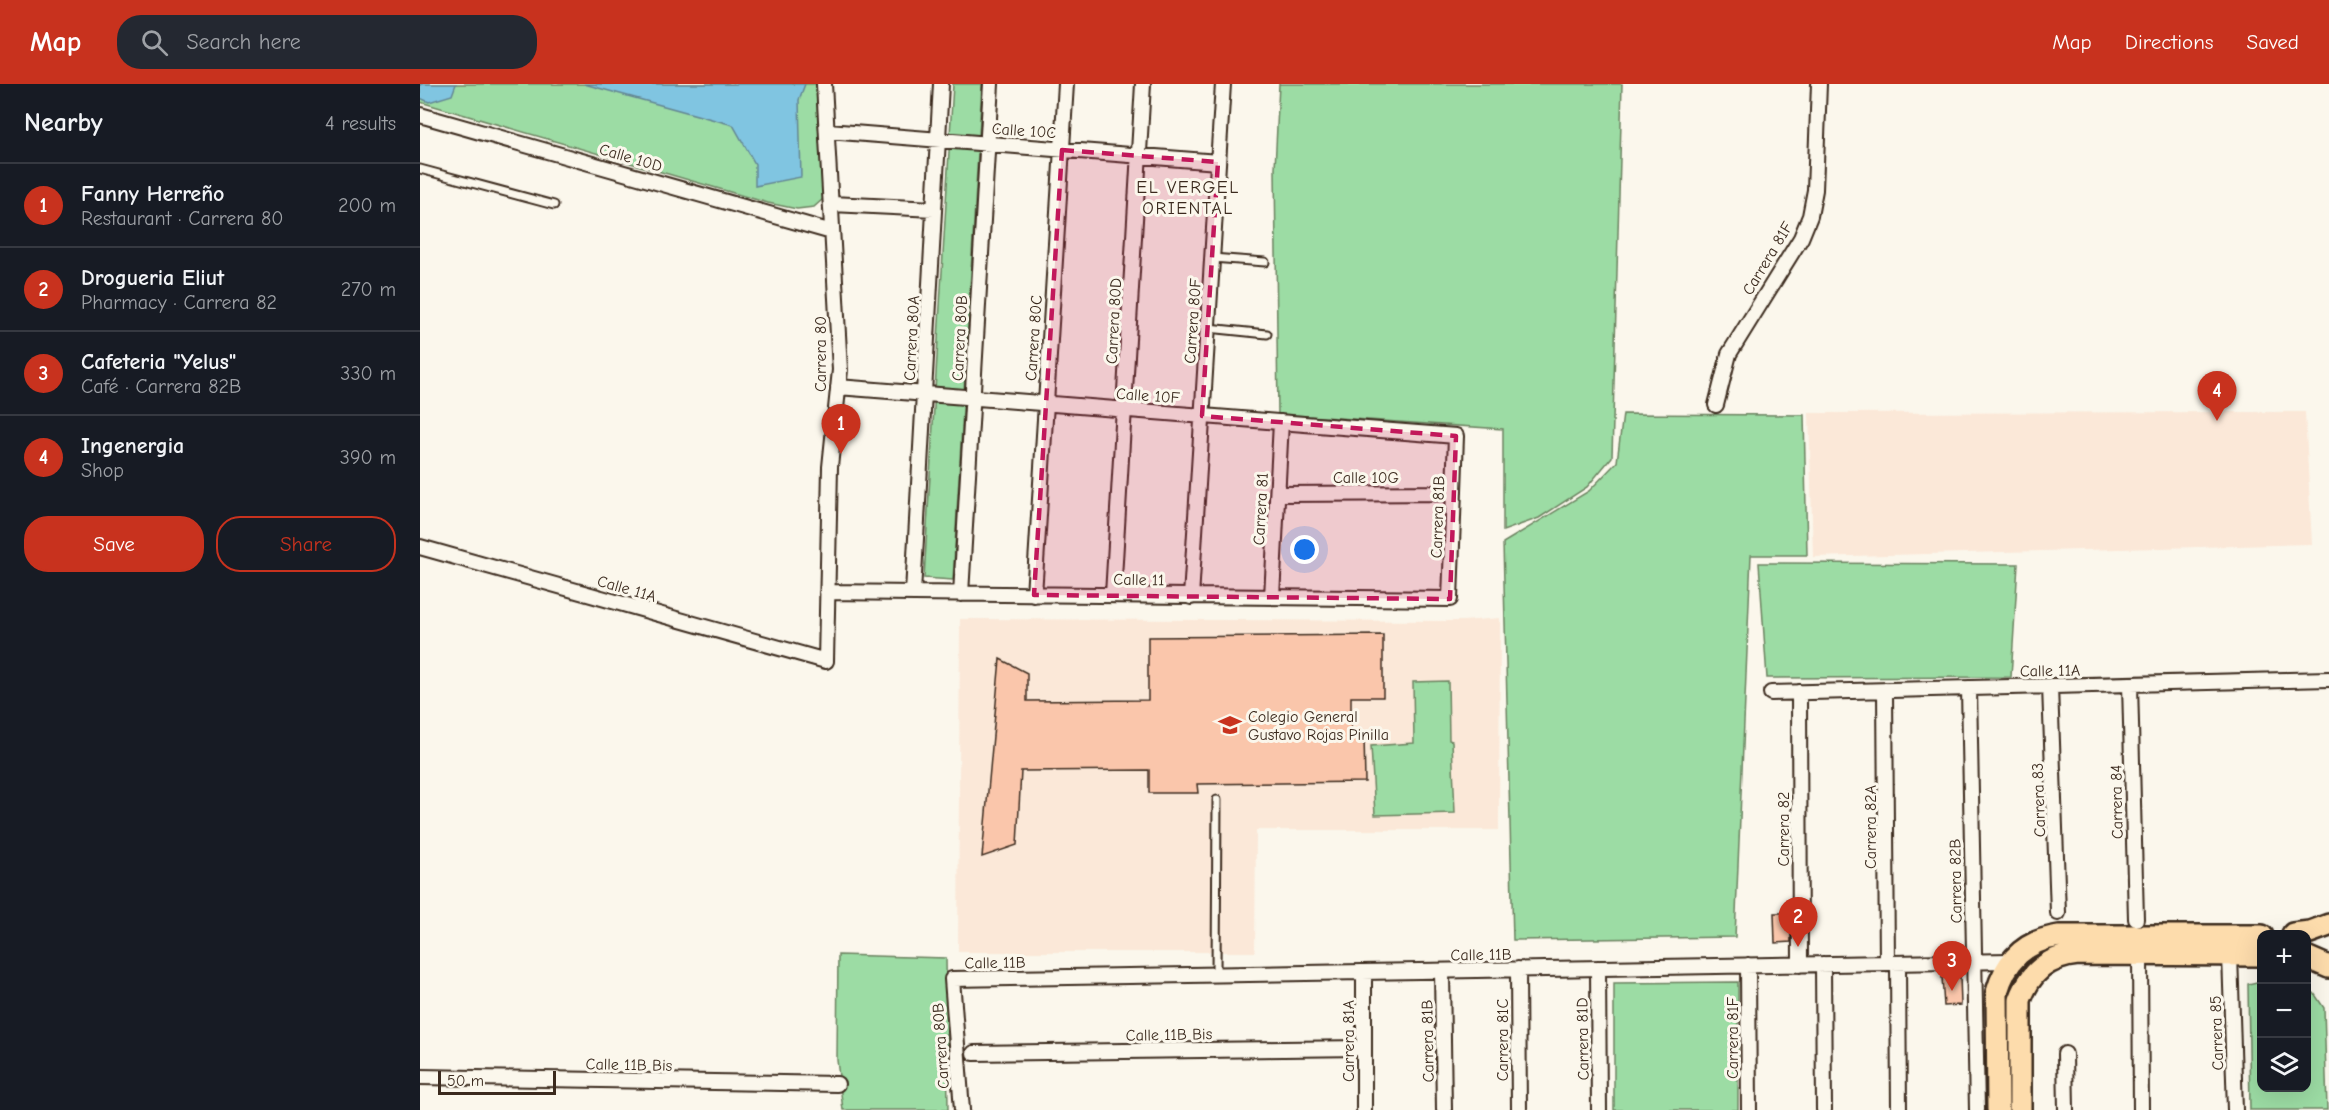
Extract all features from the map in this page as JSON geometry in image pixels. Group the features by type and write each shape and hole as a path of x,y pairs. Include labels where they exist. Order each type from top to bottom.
{"main road":[{"path":"2311,932 2329,925"},
{"path":"1998,1110 1997,992 2001,975 2010,961 2030,944 2059,936 2257,936"},
{"path":"2020,1110 2020,1000 2026,984 2035,972 2050,960 2063,956 2140,954 2257,955"},
{"path":"2311,959 2329,967"}],"street":[{"name":"Carrera 80","path":"824,84 840,349 830,467 826,661"},
{"name":"Carrera 80A","path":"913,593 941,84"},
{"name":"Carrera 80B","path":"961,594 991,84"},
{"name":"Carrera 80C","path":"1034,595 1066,84"},
{"name":"Carrera 80D","path":"1113,596 1143,84"},
{"name":"Carrera 80F","path":"1191,597 1223,84"},
{"name":"Carrera 81F","path":"1716,405 1729,354 1801,238 1810,216 1815,181 1819,84"},
{"name":"Calle 10D","path":"420,115 832,232"},
{"name":"Calle 10C","path":"828,131 1218,162"},
{"path":"832,204 934,209"},
{"name":"Calle 10F","path":"838,387 1456,436"},
{"name":"Carrera 81","path":"1272,597 1281,422"},
{"name":"Carrera 81B","path":"1450,599 1456,436"},
{"name":"Calle 10G","path":"1278,494 1454,493"},
{"name":"Calle 11A","path":"420,547 826,661"},
{"name":"Calle 11","path":"827,592 1450,599"},
{"name":"Calle 11A","path":"1771,693 2329,679"},
{"name":"Carrera 84","path":"2130,684 2136,919"},
{"name":"Carrera 83","path":"2050,686 2058,913"},
{"name":"Carrera 82B","path":"1969,688 1977,1110"},
{"name":"Carrera 82A","path":"1885,690 1892,963 1899,1110"},
{"name":"Carrera 82","path":"1799,692 1800,965"},
{"path":"2140,954 2141,1110"},
{"name":"Carrera 85","path":"2230,954 2235,1110"},
{"name":"Calle 11B","path":"952,979 2010,961"},
{"path":"1824,964 1824,1110"},
{"name":"Carrera 81F","path":"1748,966 1749,1110"},
{"name":"Carrera 81D","path":"1598,968 1599,1110"},
{"name":"Carrera 81C","path":"1518,969 1519,1110"},
{"name":"Carrera 81B","path":"1442,971 1444,1110"},
{"name":"Carrera 81A","path":"1364,1110 1365,972"},
{"name":"Carrera 80B","path":"952,979 962,1110"},
{"name":"Calle 11B Bis","path":"974,1053 1364,1048"},
{"path":"2065,1054 2066,1110"},
{"name":"Calle 11B Bis","path":"420,1077 837,1084"}],"lane":[{"path":"420,169 554,205"},
{"path":"1212,258 1265,262"},
{"path":"1208,328 1267,334"},
{"path":"1216,975 1217,800"}],"highlighted area":[{"path":"1062,150 1218,162 1202,416 1456,436 1450,599 1034,595"}],"shaded area":[{"path":"2305,412 2312,544 1813,557 1809,413"},
{"name":"Colegio General Gustavo Rojas Pinilla","path":"1500,618 1499,830 1256,830 1255,952 958,952 960,619 1463,621"}],"green space":[{"path":"420,84 816,84 823,199 814,207 797,209 768,203 420,102"},
{"path":"953,84 982,84 953,580 924,578"},
{"path":"1279,84 1622,84 1612,457 1587,487 1539,518 1503,531 1503,429 1278,414 1275,169"},
{"path":"1623,414 1804,415 1807,555 1751,555 1735,937 1513,940 1503,543 1589,491 1617,462"},
{"path":"1759,563 2018,564 2011,677 1767,678"},
{"path":"1448,681 1449,740 1452,741 1455,813 1375,815 1371,746 1414,743 1413,682"},
{"path":"838,955 946,958 948,1110 843,1110 837,1060"},
{"path":"1738,982 1738,1110 1614,1110 1614,983"},
{"path":"2257,982 2257,1092 2311,1092 2311,991 2324,1008 2327,1110 2250,1110 2248,984"}],"water":[{"path":"420,84 456,84 452,95 429,102 420,98"},
{"path":"584,84 805,84 799,100 801,177 755,186 755,164 733,125"}],"building":[{"path":"1383,635 1383,697 1351,697 1351,735 1364,736 1365,782 1197,784 1198,793 1149,793 1149,770 1021,771 1017,845 982,857 1000,659 1027,673 1027,701 1148,700 1148,637"},
{"path":"1774,913 1791,913 1791,942 1775,943"},
{"path":"1960,976 1961,1005 1944,1006 1942,977"}],"place":[{"name":"Ingenergia","path":"2217,421"},
{"name":"Fanny Herreño","path":"841,454"},
{"name":"Colegio General Gustavo Rojas Pinilla","path":"1230,725"},
{"name":"Drogueria Eliut","path":"1798,947"},
{"name":"Cafeteria \"Yelus\"","path":"1952,991"}],"district":[{"name":"EL VERGEL ORIENTAL","path":"1188,197"}]}
